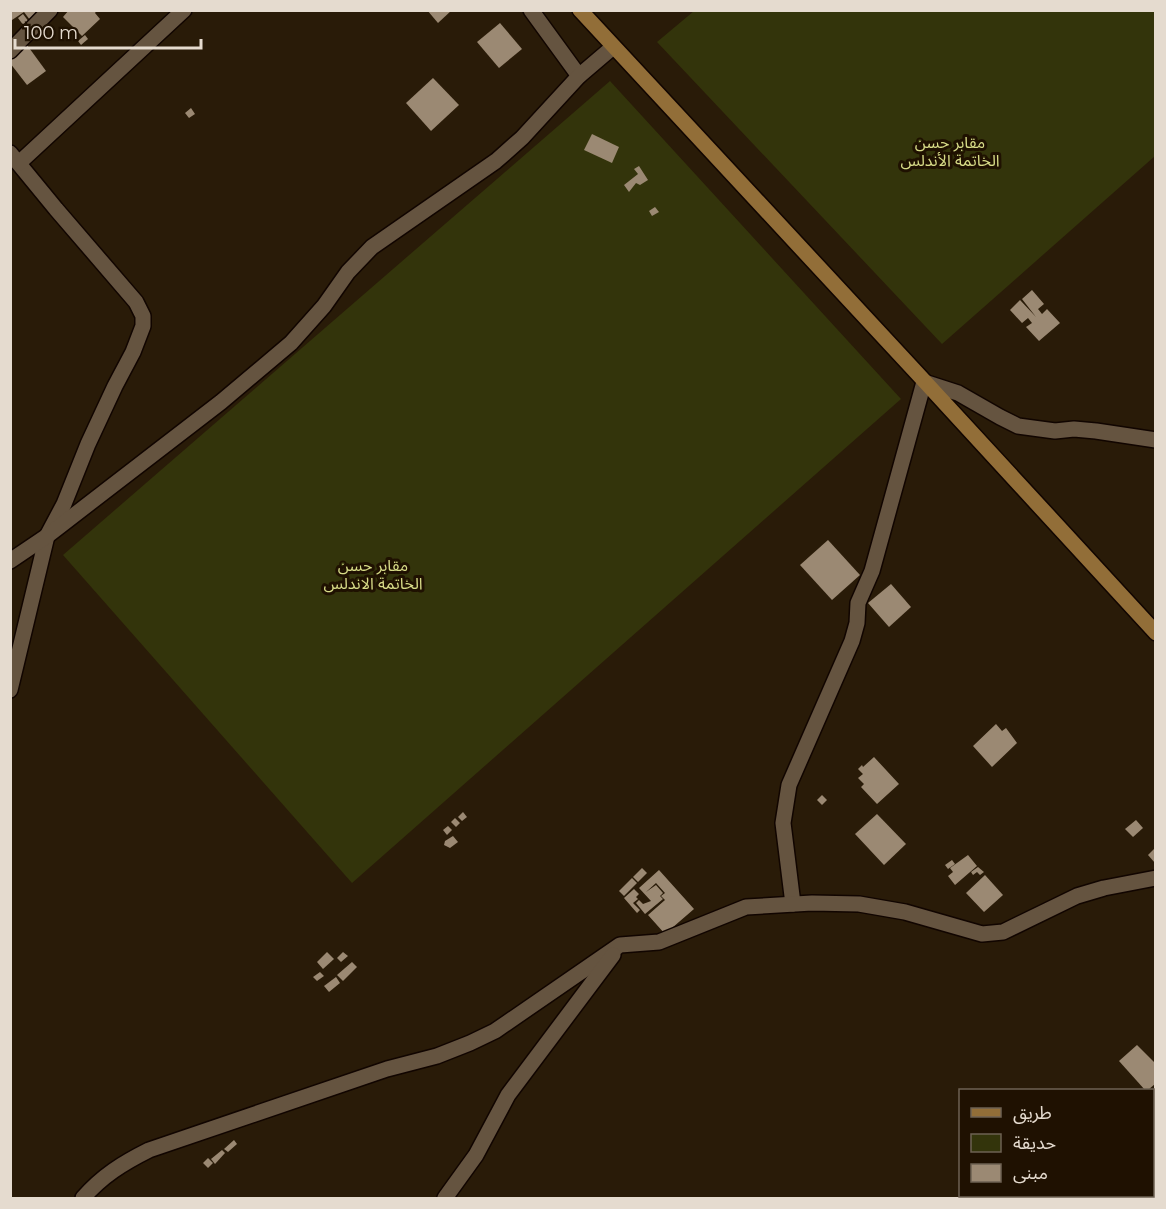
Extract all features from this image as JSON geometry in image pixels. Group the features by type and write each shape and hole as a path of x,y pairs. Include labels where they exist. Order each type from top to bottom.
{"street":[{"path":"10,51 50,10"},
{"path":"10,690 47,536 64,504 143,326 143,316 136,302 15,158 184,10"},
{"path":"531,10 579,76"},
{"path":"580,10 1155,633"},
{"path":"10,561 47,536 221,402 291,343 324,306 348,272 372,247 496,161 522,138 579,76 614,47"},
{"path":"924,382 958,393 1018,426 1055,431 1074,429 1096,431 1155,440"},
{"path":"793,904 783,822 789,785 852,641 857,623 858,603 872,571 924,382"},
{"path":"83,1198 96,1183 122,1164 149,1150 387,1069 437,1056 470,1043 495,1031 620,945 659,942 746,907 859,904 905,912 982,934 1003,932 1077,896 1155,878"},
{"path":"445,1198 476,1155 508,1095 620,945"}],"green space":[{"name":"مقابر حسن الخاتمة الأندلس","path":"694,11 1155,11 1155,156 942,344 657,42"},
{"name":"مقابر حسن الخاتمة الاندلس","path":"610,81 901,399 352,883 63,555"}],"building":[{"path":"10,10 34,10 37,15 30,20 24,12 12,20"},
{"path":"69,10 97,10 95,13 100,19 82,36 63,17"},
{"path":"427,10 452,10 438,23"},
{"path":"23,14 29,22 24,26 18,18"},
{"path":"500,23 522,49 499,68 477,42"},
{"path":"85,35 88,39 81,45 78,41"},
{"path":"27,45 46,71 27,85 10,63 10,58"},
{"path":"433,78 459,105 431,131 406,103"},
{"path":"191,108 195,114 189,118 185,113"},
{"path":"592,134 619,147 612,163 584,150"},
{"path":"639,166 648,180 640,185 636,183 629,192 624,185 638,174 634,169"},
{"path":"655,207 659,212 652,216 649,211"},
{"path":"1032,290 1044,304 1038,309 1042,314 1047,309 1060,323 1039,341 1026,327 1032,323 1028,318 1022,323 1010,310 1020,300 1036,317 1022,299"},
{"path":"828,540 860,575 832,600 800,565"},
{"path":"891,584 911,607 889,627 868,603"},
{"path":"996,724 1002,731 1006,728 1017,743 992,767 973,746"},
{"path":"874,757 899,784 877,804 861,787 864,784 858,778 863,774 858,769"},
{"path":"822,795 827,800 822,805 817,800"},
{"path":"463,812 467,817 462,821 458,817"},
{"path":"877,814 906,844 884,865 855,834"},
{"path":"455,818 460,823 456,827 451,822"},
{"path":"1136,820 1143,828 1133,837 1125,829"},
{"path":"448,826 452,830 447,835 443,830"},
{"path":"453,836 458,842 450,848 444,845 445,841"},
{"path":"1155,848 1155,863 1148,855"},
{"path":"968,855 977,866 955,885 948,876 953,872 950,868"},
{"path":"952,860 955,864 948,869 945,865"},
{"path":"978,867 984,872 980,875 977,872 973,875 971,872"},
{"path":"642,868 647,873 638,882 633,877"},
{"path":"659,870 694,909 665,934 648,915 665,900 661,896 665,893 656,883 646,892 656,885 663,893 660,896 663,899 645,914 636,903 639,900 643,904 651,901 639,888"},
{"path":"985,875 1003,895 984,912 966,893"},
{"path":"632,878 637,883 624,896 619,891"},
{"path":"634,889 639,894 636,897 638,899 633,903 640,910 637,913 624,898"},
{"path":"327,952 334,959 323,969 317,962"},
{"path":"343,952 348,956 341,962 337,958"},
{"path":"352,962 357,967 343,981 337,975"},
{"path":"320,972 324,976 317,981 313,977"},
{"path":"336,977 340,983 329,992 324,986"},
{"path":"1137,1045 1155,1063 1155,1084 1149,1089 1144,1089 1119,1061"},
{"path":"234,1140 237,1144 228,1152 224,1149"},
{"path":"222,1150 225,1153 215,1164 211,1159"},
{"path":"208,1158 213,1163 208,1168 203,1163"}]}
